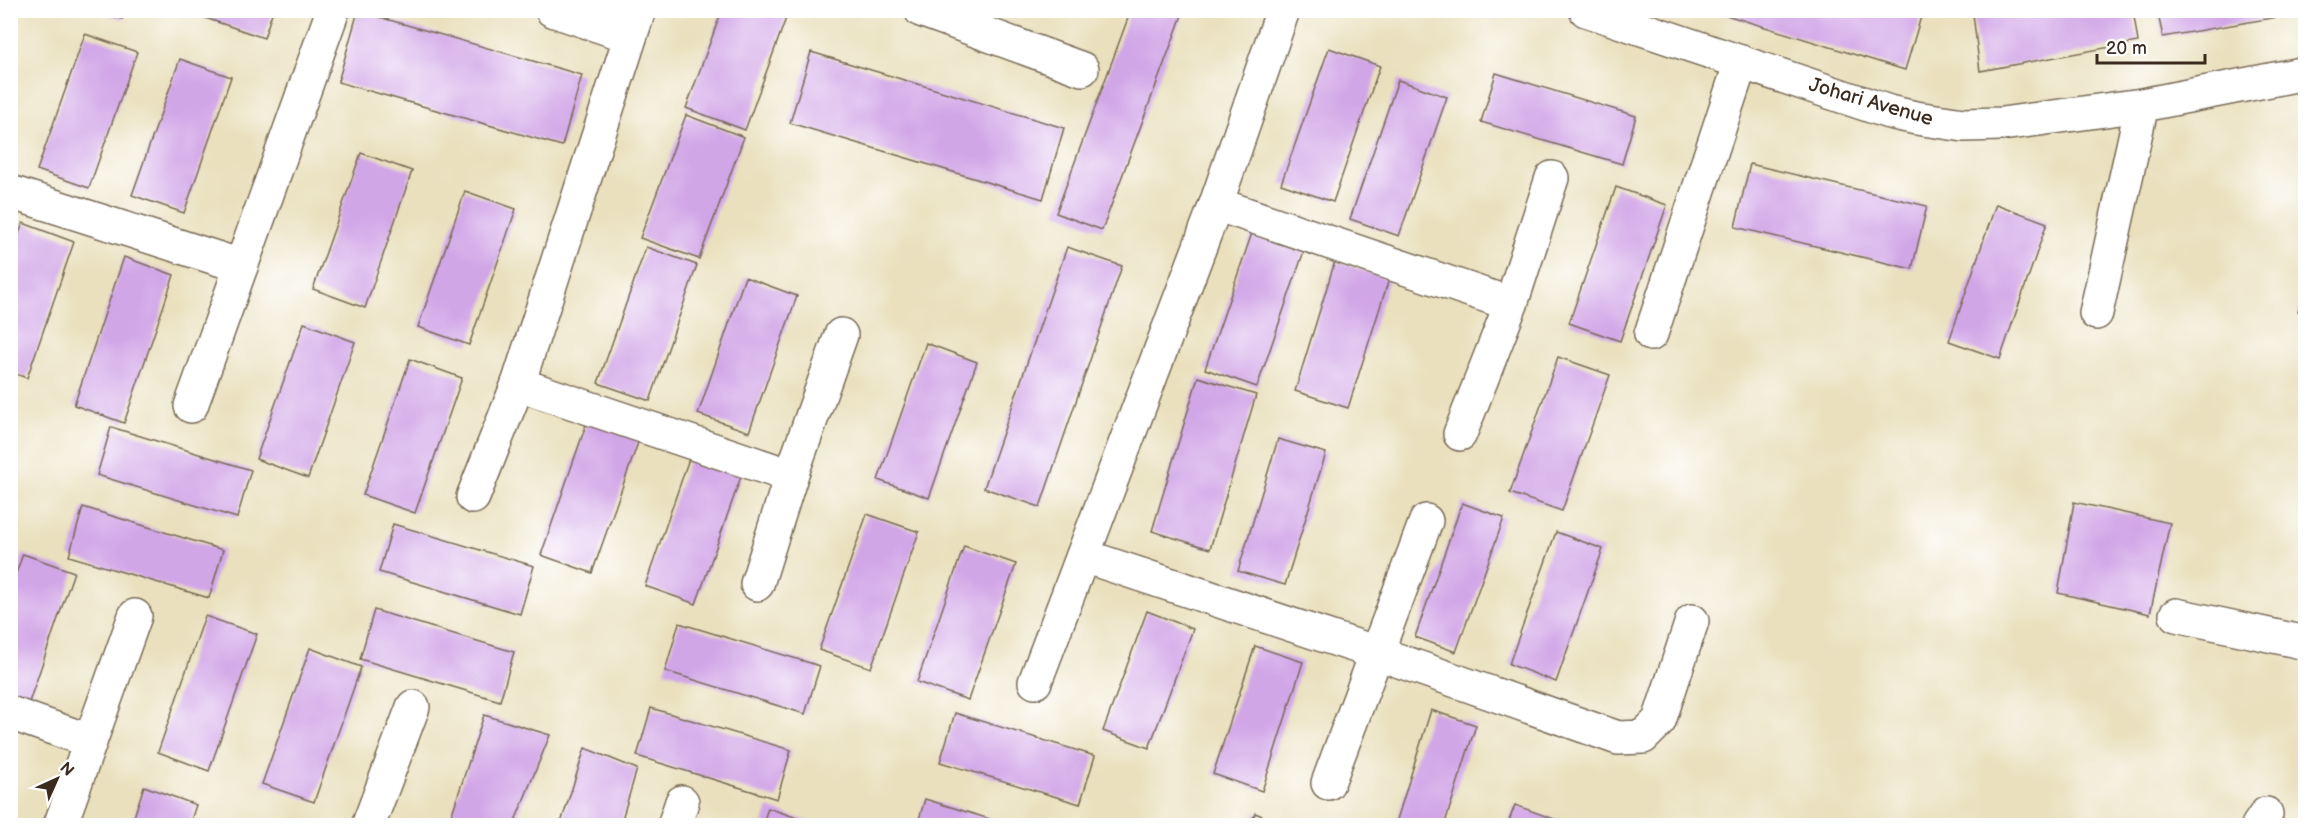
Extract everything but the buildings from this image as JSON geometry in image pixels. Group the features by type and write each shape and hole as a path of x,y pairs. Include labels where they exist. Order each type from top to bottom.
{"street":[{"path":"191,406 333,10"},
{"path":"473,497 518,384 634,23 552,10"},
{"path":"921,10 1082,69"},
{"path":"1035,682 1216,204 1283,10"},
{"name":"Johari Avenue","path":"1587,10 1889,112 1964,125 2002,124 2142,105 2306,73"},
{"path":"1651,334 1741,62"},
{"path":"2096,313 2142,105"},
{"path":"1460,434 1511,304 1552,178"},
{"path":"10,192 241,266"},
{"path":"1216,204 1511,304"},
{"path":"757,584 791,476 841,335"},
{"path":"518,384 791,476"},
{"path":"1328,783 1426,521"},
{"path":"1084,556 1377,653 1604,734 1631,739 1643,737 1659,720 1692,621"},
{"path":"2176,615 2306,643"},
{"path":"60,825 135,616"},
{"path":"368,825 413,707"},
{"path":"10,713 90,741"}]}
